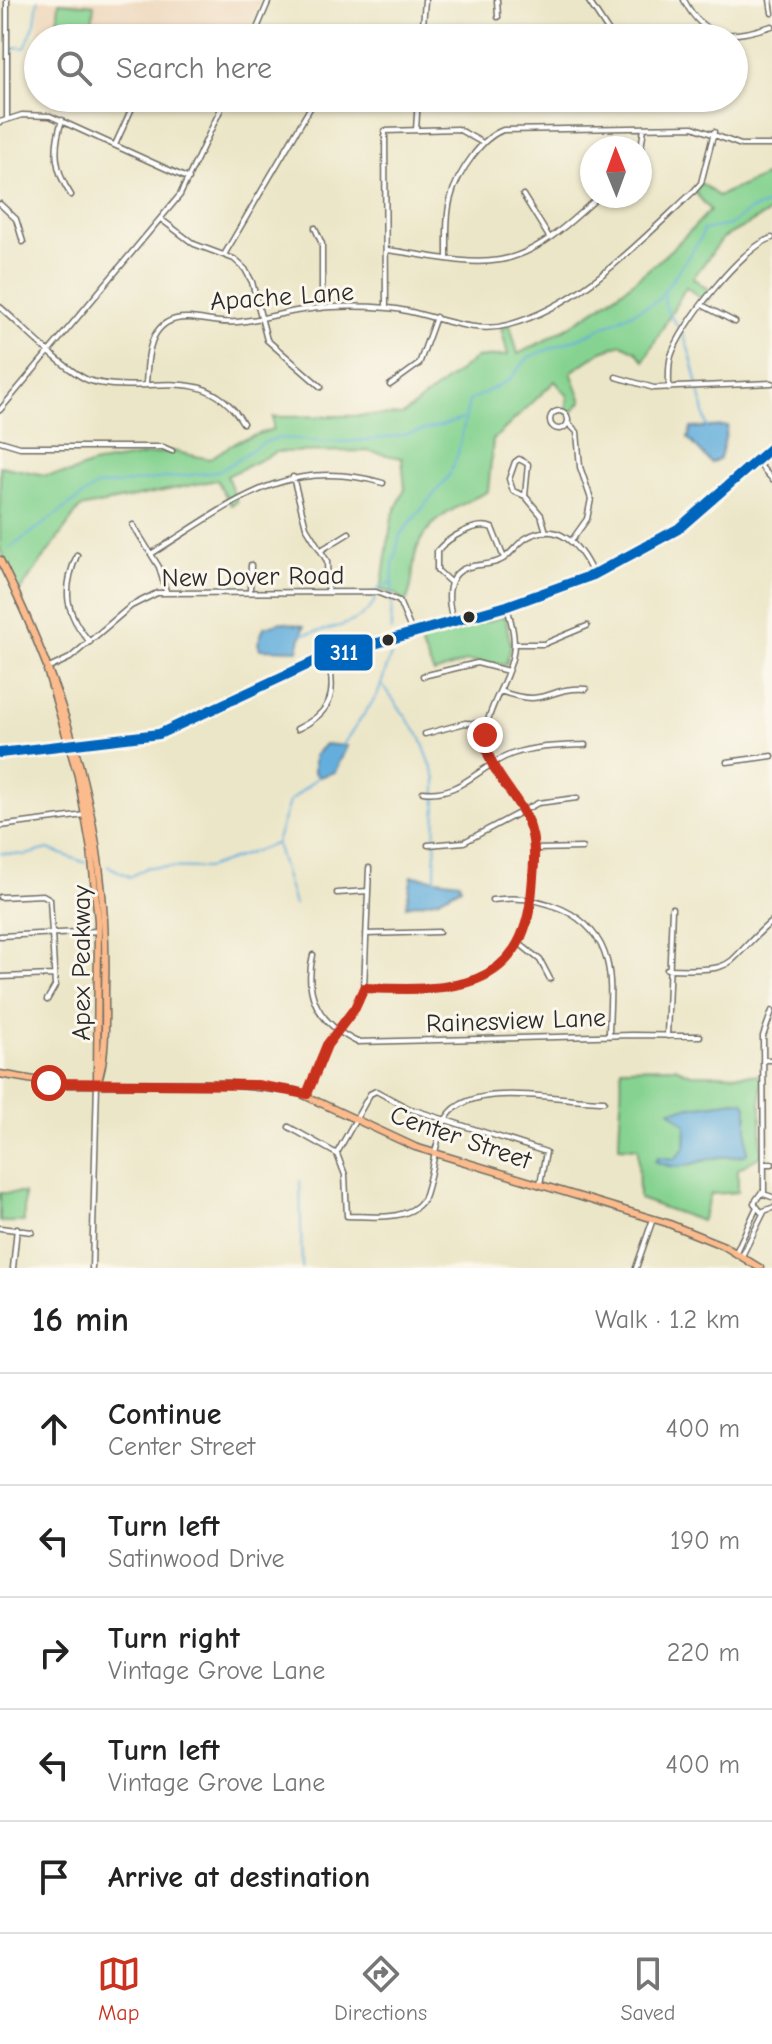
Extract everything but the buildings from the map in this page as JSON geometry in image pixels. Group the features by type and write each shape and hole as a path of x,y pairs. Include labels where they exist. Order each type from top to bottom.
{"main road":[{"path":"73,745 164,731 224,706 282,674 327,657 507,606 593,575 668,535 772,447"},
{"name":"Apex Peakway","path":"0,560 47,670 73,745 96,838 105,1011 97,1083"},
{"name":"Apex Peakway","path":"73,745 101,931"},
{"name":"Center Street","path":"1,1075 33,1082 257,1085 307,1094 434,1154 653,1219 739,1254 760,1268"}],"street":[{"path":"7,0 3,58 7,118"},
{"path":"259,24 269,0"},
{"path":"423,24 425,0"},
{"path":"497,0 498,17"},
{"path":"588,0 604,24"},
{"path":"684,0 700,24"},
{"path":"770,0 772,13"},
{"path":"748,33 772,26"},
{"path":"115,145 130,112"},
{"path":"0,410 162,220 189,179 220,112"},
{"path":"224,255 308,112"},
{"path":"416,130 417,112"},
{"path":"0,122 36,114 62,120 189,179"},
{"path":"62,120 55,155 61,178 71,195"},
{"path":"447,257 449,193 483,143 497,132 512,129 699,127 741,145 772,145"},
{"path":"643,136 644,128"},
{"path":"386,308 384,133 458,129 483,143"},
{"name":"Apache Lane","path":"146,384 148,348 164,325 184,318 225,323 322,308 386,308 479,328 504,326 593,282 698,187 714,132"},
{"path":"523,195 549,237"},
{"path":"0,204 16,219 23,242"},
{"path":"386,250 501,260 549,237 584,208"},
{"path":"162,220 194,244 240,264 249,275 260,318 272,347 321,387"},
{"path":"315,228 322,244 322,308"},
{"path":"669,388 672,353 704,306 735,262 772,238"},
{"path":"704,306 735,322"},
{"path":"0,307 92,381 206,388 230,405 243,423"},
{"path":"390,385 419,364 436,317"},
{"path":"616,377 638,385 669,388 772,383"},
{"path":"568,423 556,428 551,417 563,412 577,432 580,467 592,503 587,519 572,540"},
{"path":"0,441 20,447 163,447 172,451"},
{"path":"525,496 528,464 519,459 515,462 509,482 513,491 525,496 541,515 546,532"},
{"path":"756,461 772,479"},
{"path":"151,554 261,488 293,477 334,473 383,483"},
{"path":"293,477 306,527 323,549 327,561 328,592"},
{"path":"133,525 159,567 166,591"},
{"path":"451,582 437,570 437,551 475,526 492,528 504,558"},
{"path":"453,621 448,597 451,582 467,568 504,558 524,540 546,532 572,540 593,575"},
{"path":"323,549 349,533"},
{"path":"77,555 67,581 67,601 73,620 90,642"},
{"path":"250,591 251,565"},
{"name":"New Dover Road","path":"47,670 90,642 131,606 166,591 389,595 404,606 412,632"},
{"path":"364,988 421,989 474,980 499,968 520,944 531,900 534,849 523,811 491,763 485,742 487,724 508,671 514,644 507,606"},
{"path":"514,644 544,644 587,626"},
{"path":"297,729 315,720 329,703 332,679 327,657"},
{"path":"423,676 477,663 508,671"},
{"path":"500,691 535,700 574,688 586,689"},
{"path":"425,734 465,723 487,724"},
{"path":"0,753 73,745"},
{"path":"423,792 455,790 491,763 526,750 585,745"},
{"path":"727,762 772,756"},
{"path":"428,845 471,840 550,800 577,798"},
{"path":"0,826 85,815"},
{"path":"534,849 582,848"},
{"path":"307,1094 323,1054 355,1008 364,988 369,868"},
{"path":"337,893 368,891"},
{"path":"0,897 47,896 54,975 53,992 47,1000"},
{"path":"492,900 549,902 569,912 602,951 609,973 609,1036"},
{"path":"667,1036 667,969 672,908"},
{"path":"667,969 708,971 725,967 772,921"},
{"path":"0,936 101,931"},
{"path":"366,934 439,932"},
{"path":"520,944 540,960 550,979"},
{"path":"313,955 314,1005 322,1018 337,1030"},
{"path":"0,977 54,975"},
{"path":"764,1193 763,1036 772,1011"},
{"name":"Rainesview Lane","path":"337,1030 363,1043 700,1036"},
{"path":"763,1060 772,1060"},
{"path":"92,1268 97,1083"},
{"path":"337,1154 374,1091 408,1108 546,1152 540,1184"},
{"path":"289,1127 337,1154 345,1175 347,1216 403,1214 416,1208 425,1195 445,1119 457,1105 475,1097 532,1095 572,1102 604,1101"},
{"path":"764,1164 772,1164"},
{"path":"764,1193 772,1197"},
{"path":"739,1254 756,1209 754,1200 764,1193"},
{"path":"739,1254 764,1212 772,1208"},
{"path":"756,1209 764,1212"},
{"path":"636,1268 653,1219"},
{"path":"0,1228 32,1232"},
{"path":"13,1268 17,1228"}],"shaded area":[{"path":"39,0 260,0 250,24 38,24"}],"green space":[{"path":"59,2 94,5 92,24 57,24"},
{"path":"772,173 772,211 723,238 693,278 713,293 706,302 686,287 644,361 636,351 622,344 602,351 571,372 582,401 569,415 566,411 568,396 555,381 493,440 488,491 446,514 422,538 405,603 396,594 381,590 392,517 405,489 402,458 367,451 276,452 227,476 237,502 231,505 217,480 80,508 17,595 0,548 0,466 45,475 70,473 92,464 172,451 209,459 236,442 273,429 273,417 402,415 476,358 508,355 501,327 510,325 518,354 570,326 621,291 668,252 710,210 694,191 701,183 718,196"},
{"path":"505,616 511,646 506,665 468,661 434,673 419,641"},
{"path":"675,1067 691,1074 761,1075 761,1156 738,1169 738,1192 711,1194 701,1221 639,1199 638,1148 619,1147 621,1068"},
{"path":"0,1193 24,1193 24,1222 0,1222"}],"water":[{"path":"728,426 720,458 711,463 688,438 691,428"},
{"path":"282,622 304,626 298,650 260,649 258,643 264,627"},
{"path":"325,744 347,746 335,772 319,777 314,772 314,756"},
{"path":"412,876 459,882 461,887 439,899 406,906"},
{"path":"744,1102 747,1106 747,1154 681,1166 655,1161 658,1157 675,1159 685,1147 686,1125 670,1110"}],"waterway":[{"path":"35,24 38,0"},
{"path":"10,52 16,47 24,48"},
{"path":"391,630 393,565 400,535 449,476 458,453 469,401 509,380 529,357 591,333 657,301 701,238 703,230 730,225 750,210 772,203"},
{"path":"665,294 667,310 682,333 690,355 708,430"},
{"path":"10,548 96,486 217,472 275,439 360,441 411,433 462,419"},
{"path":"303,634 340,626 358,618 374,603 379,588 392,582"},
{"path":"342,746 378,694 393,648"},
{"path":"383,686 420,736 436,779 435,880"},
{"path":"294,905 276,843 289,802 319,776"},
{"path":"108,866 130,877 148,867 207,868 275,844"},
{"path":"1,853 26,855 48,849 86,863"},
{"path":"300,1181 302,1268"}],"transit line":[{"name":"311","path":"0,753 159,734 318,660 507,606 593,575 678,529 772,447"}],"route":[{"path":"49,1083 257,1085 307,1094 327,1045 355,1008 364,988 430,988 474,980 499,968 513,955 527,924 534,849 528,820 491,763 485,735"}]}
